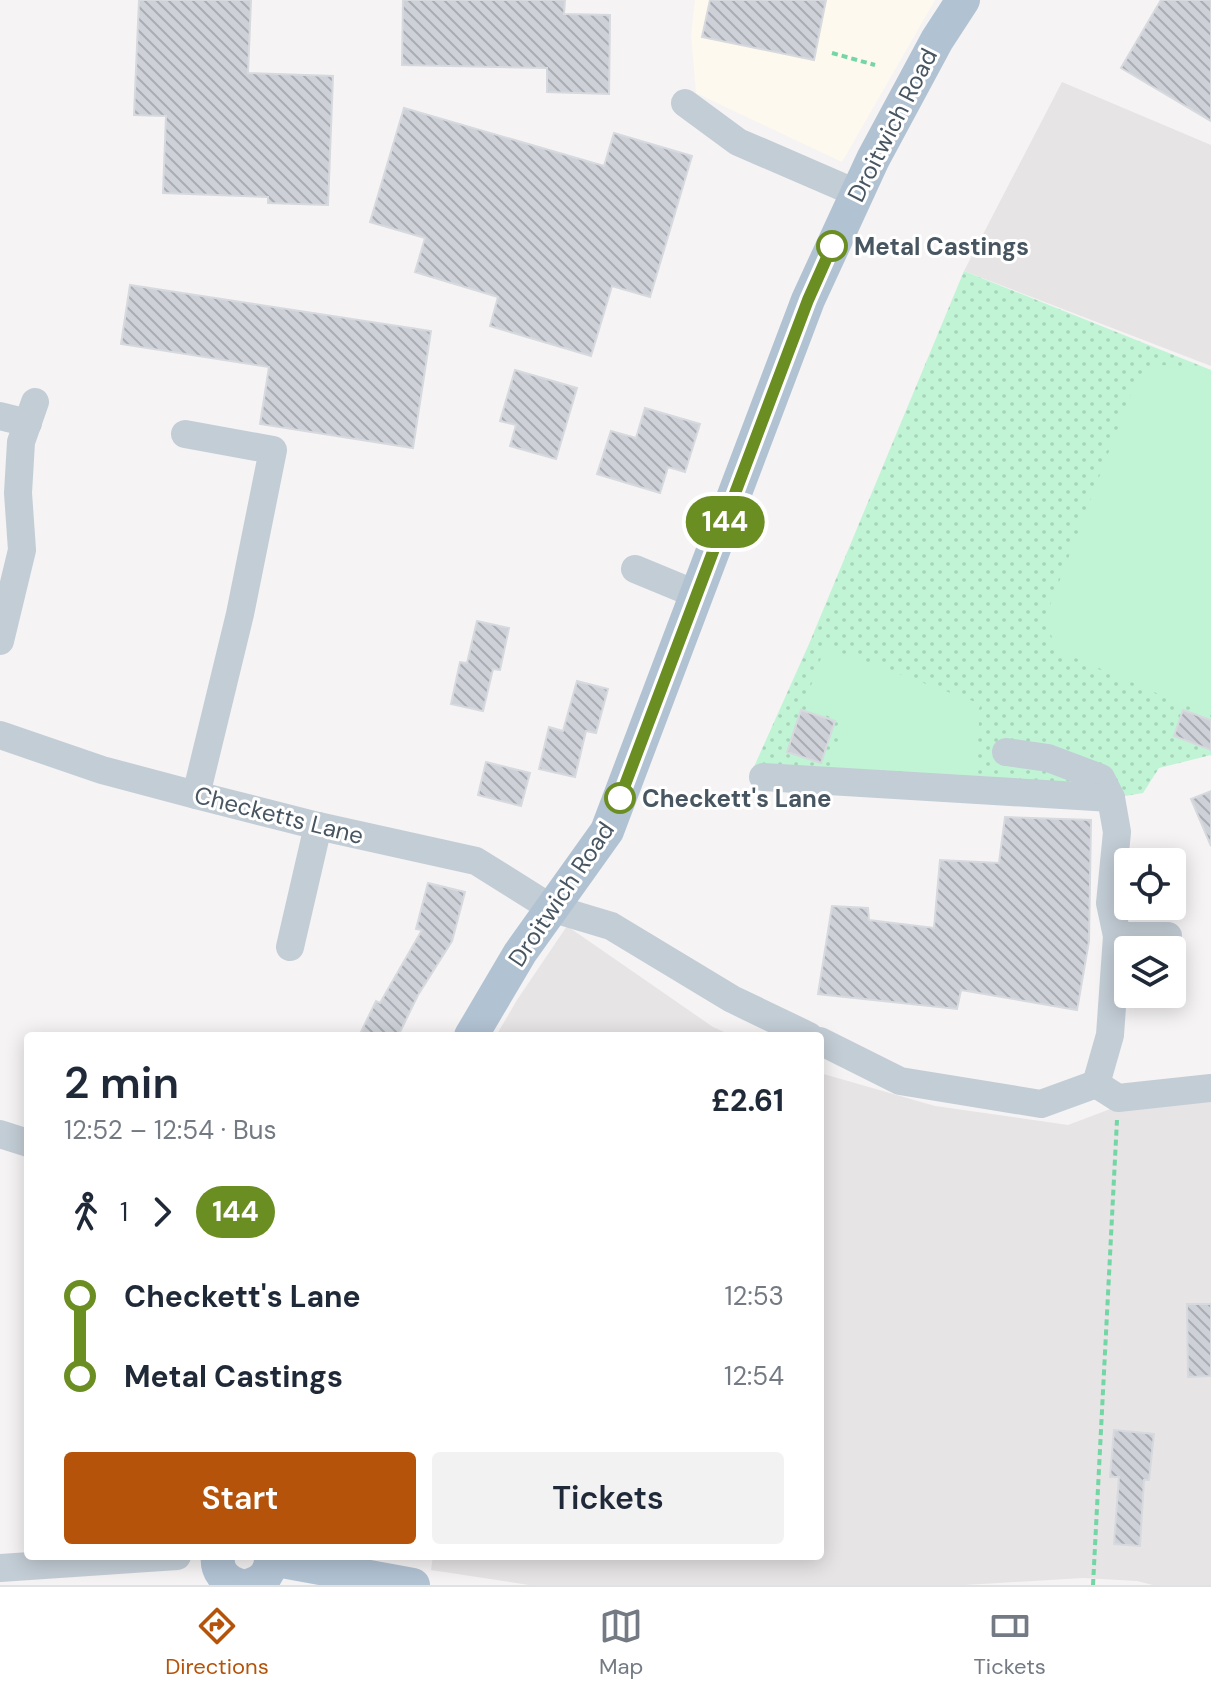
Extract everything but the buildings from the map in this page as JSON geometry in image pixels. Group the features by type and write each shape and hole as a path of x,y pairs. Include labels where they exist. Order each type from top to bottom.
{"main road":[{"name":"Droitwich Road","path":"473,1032 520,953 607,831 808,300 856,193 937,40 963,0"},
{"path":"234,1579 257,1584 267,1575 270,1560"},
{"path":"286,1560 413,1585"}],"street":[{"path":"685,103 738,142 856,193"},
{"path":"0,416 31,412 21,442 18,493 22,550 0,641"},
{"path":"185,434 273,450 240,614 196,795"},
{"path":"635,569 698,595"},
{"name":"Checketts Lane","path":"0,735 102,770 196,795 476,861 551,908 611,926 732,999 801,1032"},
{"path":"1006,752 1048,758 1101,778 1111,798 1117,832 1110,903 1117,936"},
{"path":"763,777 1111,798"},
{"path":"290,947 318,826"},
{"path":"1107,1091 1114,978"},
{"path":"824,1043 900,1081 1041,1104 1107,1091 1211,1088"},
{"path":"0,1134 24,1142"},
{"path":"0,1568 118,1560"}],"path":[{"path":"832,53 875,65"},
{"path":"1093,1585 1107,1091"}],"shaded area":[{"path":"695,0 935,0 842,162 696,93 691,35"},
{"path":"1062,82 1211,145 1211,366 964,271"},
{"path":"567,926 724,1032 498,1032"},
{"path":"824,1074 935,1106 1068,1125 1113,1108 1211,1099 1211,1585 1153,1585 1083,1578 965,1585 529,1585 431,1570 432,1560 824,1560"}],"green space":[{"path":"964,271 1211,370 1211,755 1159,768 1143,793 1125,796 753,769 809,644"},
{"path":"1152,364 1211,370 1211,714 1055,649 1046,616 1137,378"},
{"path":"825,647 981,704 975,719 979,722 976,778 831,765 843,723 804,705"}],"bus line":[{"name":"144","path":"620,798 808,300 832,246"}],"place":[{"name":"Metal Castings","path":"832,246"},
{"name":"Checkett's Lane","path":"620,798"}]}
